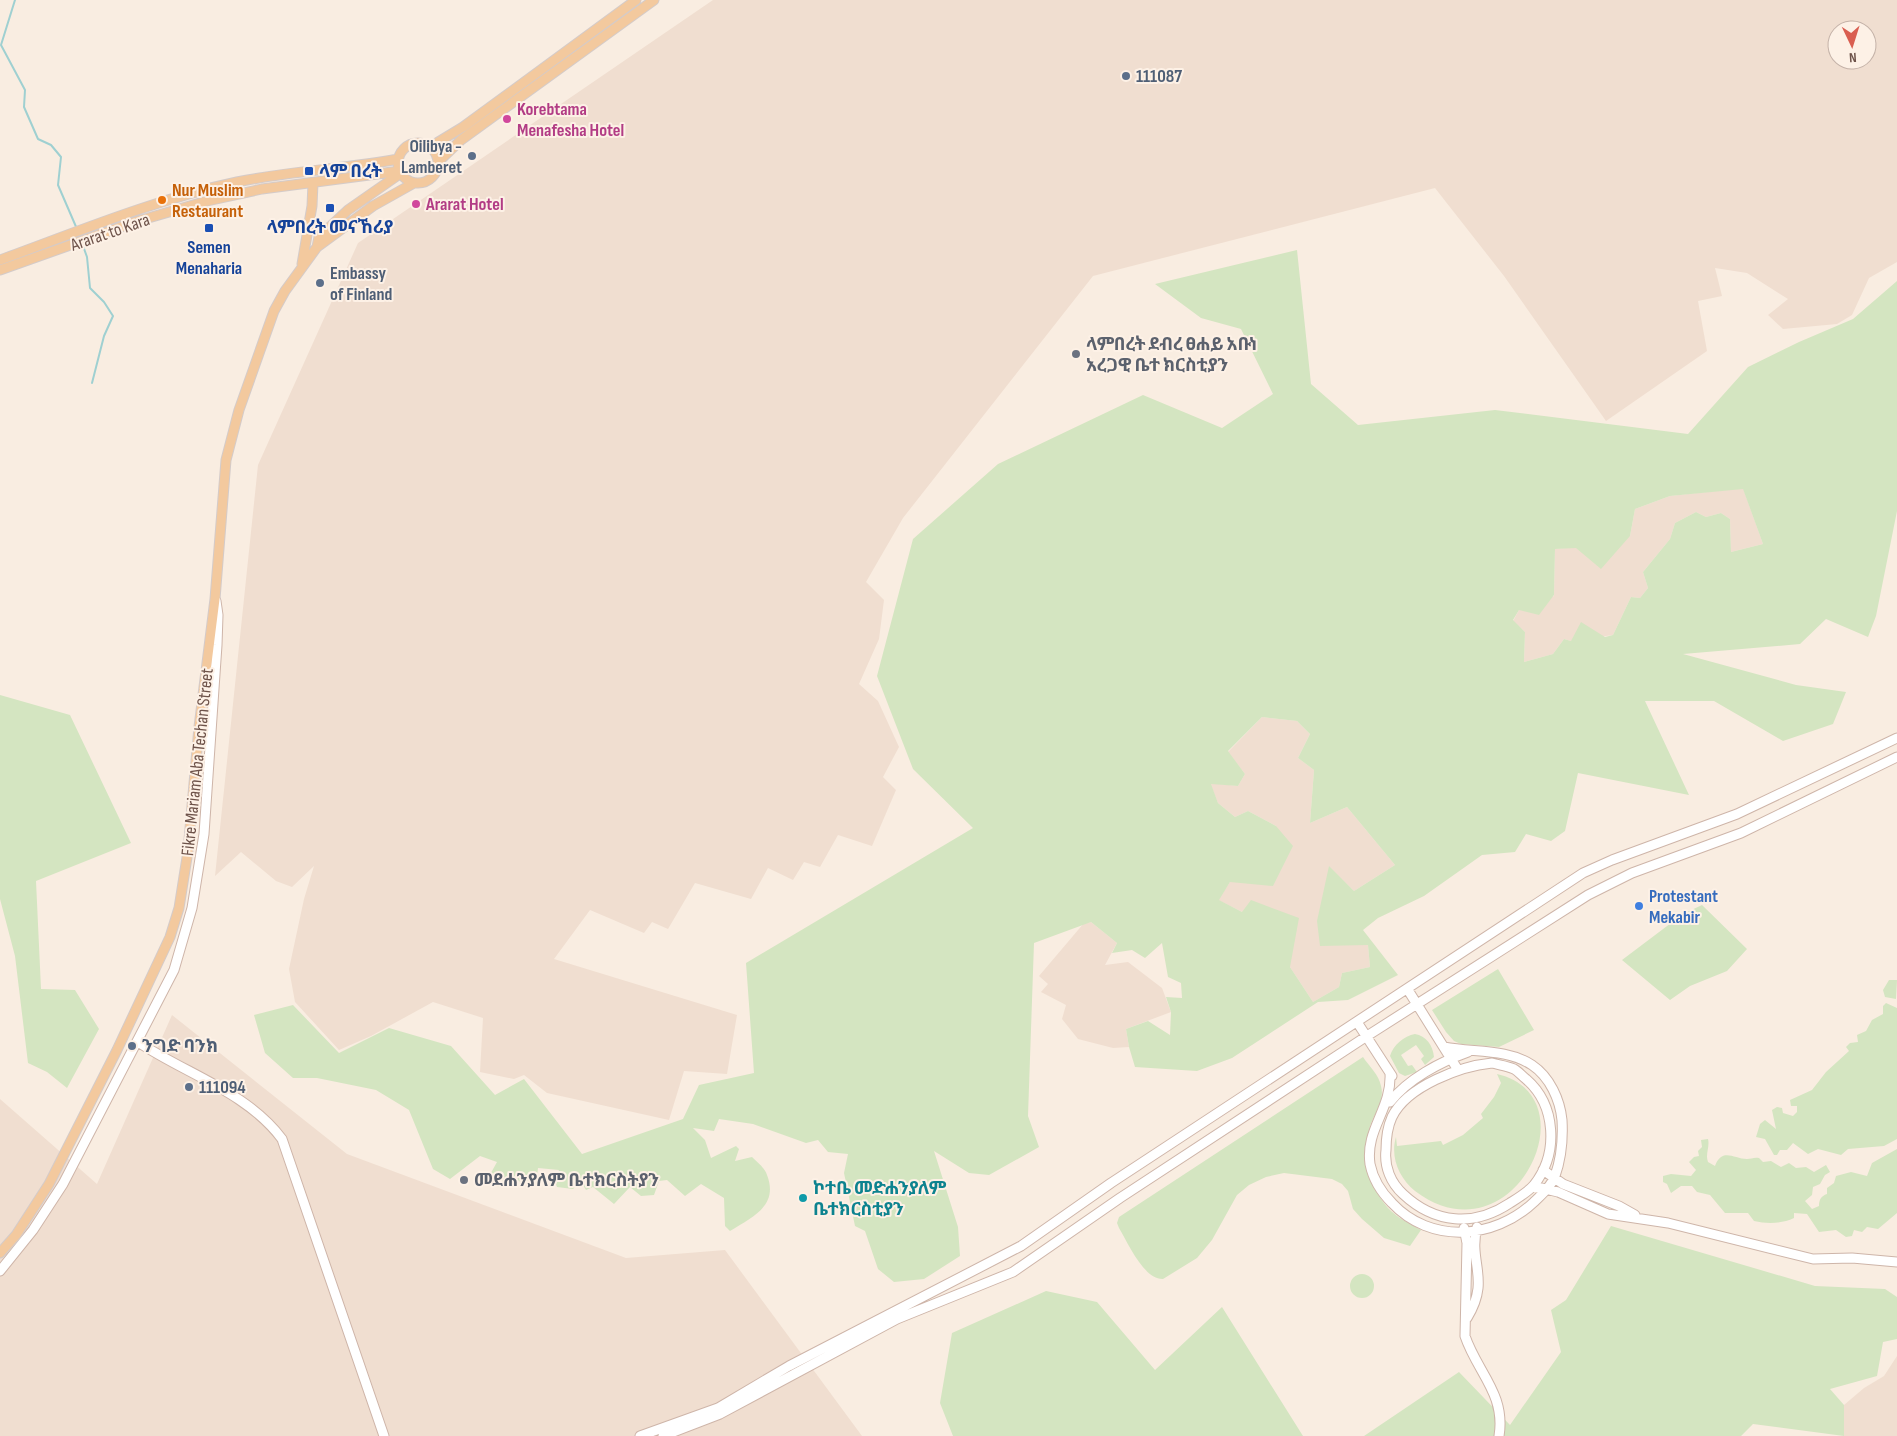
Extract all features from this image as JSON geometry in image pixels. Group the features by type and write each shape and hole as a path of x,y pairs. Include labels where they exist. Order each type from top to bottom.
{"main road":[{"path":"636,0 462,128 430,147 414,144 403,150 398,159 400,172 414,183 420,184 432,179 436,174 439,161 461,140 654,0"},
{"path":"430,147 439,161"},
{"name":"Ararat to Kara","path":"0,260 182,197 237,182 398,159"},
{"name":"Ararat to Kara","path":"0,270 138,221 207,201 259,190 400,172"},
{"name":"Fikre Mariam Aba Techan Street","path":"317,247 319,237 337,219 400,172"},
{"path":"302,268 314,183"},
{"name":"Fikre Mariam Aba Techan Street","path":"0,1253 16,1235 49,1184 117,1050 170,937 179,908 184,882 198,727 215,599 226,460 239,410 274,311 285,291 317,247 373,206 414,183"},
{"path":"0,1271 33,1230 63,1184 174,970 192,908 204,834 216,660 218,614 215,599"},
{"path":"663,1436 720,1414 858,1335 1022,1246 1111,1183 1408,990 1583,873 1612,860 1737,814 1897,738"},
{"path":"895,1316 1013,1272 1120,1198 1367,1036 1608,884 1741,833 1897,757"},
{"path":"1473,947 1483,962"},
{"path":"1408,990 1458,1070"},
{"path":"1357,1022 1407,1099"},
{"path":"138,1042 242,1101 264,1117 282,1139 384,1436"},
{"path":"1444,1047 1512,1056 1533,1066 1549,1083 1561,1108 1563,1134 1555,1176 1548,1190 1525,1211 1500,1225 1476,1231 1465,1233 1442,1231 1420,1225 1398,1210 1380,1191 1370,1164 1370,1143 1374,1127 1400,1088 1451,1058 1470,1051"},
{"path":"1492,1063 1515,1070 1537,1089 1546,1107 1550,1124 1550,1144 1543,1170 1533,1186 1499,1211 1479,1218 1462,1221 1427,1211 1412,1202 1396,1187 1387,1170 1385,1157 1387,1130 1393,1115 1407,1099 1422,1088 1458,1070 1492,1063"},
{"path":"1385,1108 1391,1089 1390,1073"},
{"path":"1543,1170 1555,1176 1563,1184 1619,1206 1640,1218"},
{"path":"1533,1186 1608,1214 1640,1218 1813,1259 1852,1258 1897,1262"},
{"path":"1467,1318 1480,1287 1476,1231 1479,1218"},
{"path":"1462,1221 1467,1243 1465,1296 1467,1318 1465,1336 1470,1350 1494,1390 1499,1409 1500,1436"},
{"path":"640,1436 718,1408 789,1366 858,1335"}],"shaded area":[{"path":"713,0 1897,0 1897,262 1869,278 1852,315 1837,324 1783,329 1768,315 1788,299 1747,273 1715,268 1722,296 1698,301 1707,351 1606,421 1504,276 1435,188 1093,276 903,518 866,582 884,600 879,639 859,684 878,701 899,747 883,777 896,790 872,846 838,835 820,867 804,862 793,880 768,868 751,899 695,883 668,929 652,922 644,933 590,910 554,959 737,1015 727,1074 684,1071 669,1120 547,1093 524,1075 514,1079 480,1072 483,1018 433,1002 371,1036 339,1050 295,1002 289,969 304,899 314,866 292,887 276,881 241,852 215,876 258,465 358,243"},
{"path":"1743,488 1763,544 1731,552 1730,519 1721,513 1706,517 1696,512 1675,523 1670,539 1643,572 1648,588 1640,598 1631,597 1613,635 1571,641 1564,639 1553,654 1524,662 1525,632 1513,621 1519,610 1554,596 1555,549 1576,547 1630,536 1635,509 1670,496"},
{"path":"1262,717 1297,721 1310,734 1298,758 1314,770 1310,823 1347,807 1395,865 1354,891 1329,867 1368,945 1370,967 1342,973 1339,987 1313,1002 1290,967 1242,912 1218,900 1230,882 1276,826 1248,811 1235,817 1218,803 1210,783 1238,786 1245,774 1228,752"},
{"path":"1091,922 1117,943 1105,965 1128,962 1162,988 1171,1012 1126,1029 1129,1047 1113,1048 1078,1039 1062,1019 1066,1005 1041,992 1048,984 1039,976 1084,923"},
{"path":"172,1015 347,1154 626,1258 725,1250 862,1436 0,1436 0,1099 97,1184"},
{"path":"1897,1356 1897,1436 1844,1436 1844,1405 1864,1388 1884,1376"}],"green space":[{"path":"1297,250 1311,384 1358,425 1495,410 1688,434 1748,367 1799,342 1853,319 1897,281 1897,511 1876,616 1868,637 1826,619 1800,644 1683,654 1796,685 1846,692 1833,724 1783,741 1714,701 1645,701 1689,795 1578,773 1565,831 1551,841 1526,834 1515,852 1482,855 1424,896 1378,918 1363,930 1398,975 1348,1000 1318,1002 1232,1058 1197,1071 1135,1067 1129,1047 1126,1029 1148,1021 1170,1035 1171,1012 1166,997 1182,998 1181,983 1168,977 1162,943 1145,958 1132,950 1112,953 1117,943 1091,922 1034,943 1028,1116 1039,1147 989,1175 969,1173 934,1151 958,1227 960,1256 924,1279 894,1282 878,1269 865,1231 855,1226 844,1173 848,1154 828,1152 818,1140 806,1143 753,1124 719,1119 714,1131 693,1128 705,1140 711,1158 736,1146 739,1149 735,1161 752,1157 766,1172 770,1186 766,1203 755,1215 730,1231 725,1226 724,1198 701,1184 685,1196 667,1180 659,1181 654,1195 641,1196 630,1187 614,1204 593,1187 586,1190 581,1182 573,1189 557,1187 555,1182 559,1170 538,1168 536,1186 515,1180 498,1187 487,1180 497,1162 480,1156 450,1179 433,1169 409,1110 376,1090 317,1078 293,1078 265,1053 254,1015 293,1005 339,1053 389,1028 451,1046 495,1095 524,1079 582,1154 683,1119 699,1085 754,1073 746,963 973,828 913,769 877,676 913,539 998,464 1143,395 1222,428 1273,394 1241,329 1201,318 1155,284","holes":["1743,489 1763,544 1731,552 1730,519 1721,513 1706,517 1696,512 1675,523 1670,539 1643,572 1648,588 1640,598 1631,597 1613,635 1605,637 1581,622 1571,641 1564,639 1553,654 1524,662 1525,632 1513,620 1519,610 1539,615 1554,595 1555,549 1576,548 1601,569 1630,536 1635,509 1670,496","1262,717 1297,721 1310,734 1298,758 1314,770 1310,823 1347,807 1395,865 1354,891 1329,866 1317,921 1320,946 1368,945 1370,967 1342,973 1339,987 1313,1002 1290,967 1299,918 1251,900 1242,912 1219,900 1230,882 1273,886 1293,846 1276,826 1248,811 1235,817 1218,803 1211,784 1238,786 1245,774 1228,751"]},
{"path":"0,695 70,715 131,843 36,881 41,989 75,990 99,1029 67,1088 47,1072 28,1063 15,956 0,899"},
{"path":"1702,905 1747,949 1727,971 1690,986 1670,1000 1622,960 1683,914"},
{"path":"1498,969 1534,1030 1499,1047 1461,1044 1454,1041 1432,1010"},
{"path":"1889,980 1897,980 1896,999 1885,997 1883,990"},
{"path":"1886,1003 1897,1008 1897,1139 1884,1146 1848,1149 1841,1155 1818,1149 1808,1154 1793,1143 1787,1150 1780,1150 1777,1155 1774,1155 1765,1139 1756,1137 1760,1124 1765,1120 1776,1129 1772,1110 1777,1107 1782,1108 1783,1113 1793,1116 1797,1112 1797,1106 1791,1106 1790,1100 1812,1090 1826,1072 1849,1051 1846,1047 1850,1043 1858,1042 1857,1035 1866,1031 1872,1020 1883,1014 1883,1006"},
{"path":"1415,1034 1428,1042 1434,1057 1425,1065 1421,1059 1424,1056 1416,1045 1401,1055 1408,1066 1412,1065 1417,1072 1405,1076 1399,1073 1390,1056 1400,1042"},
{"path":"1363,1057 1378,1078 1382,1091 1381,1102 1368,1135 1368,1166 1374,1186 1387,1207 1421,1230 1410,1246 1384,1238 1362,1219 1353,1209 1348,1191 1342,1184 1332,1179 1284,1173 1266,1177 1249,1185 1237,1195 1212,1240 1197,1258 1163,1279 1149,1274 1137,1260 1119,1228 1117,1223 1119,1217"},
{"path":"1497,1074 1525,1088 1539,1112 1540,1140 1529,1168 1510,1192 1483,1207 1451,1208 1415,1191 1404,1180 1397,1167 1394,1152 1396,1137 1397,1146 1441,1141 1443,1145 1463,1135 1483,1118 1481,1114 1494,1097 1501,1083"},
{"path":"1708,1139 1707,1159 1708,1162 1715,1166 1718,1160 1725,1155 1742,1159 1759,1158 1763,1162 1771,1161 1781,1167 1789,1163 1796,1168 1806,1167 1814,1172 1826,1165 1830,1172 1825,1175 1820,1184 1813,1187 1812,1195 1805,1201 1812,1209 1819,1206 1821,1198 1827,1194 1827,1188 1834,1183 1836,1176 1851,1172 1867,1176 1872,1163 1897,1149 1897,1213 1878,1229 1867,1227 1862,1232 1854,1230 1852,1236 1846,1237 1836,1230 1819,1232 1807,1214 1794,1213 1794,1218 1779,1222 1759,1222 1754,1221 1748,1213 1725,1213 1710,1195 1697,1192 1692,1186 1681,1186 1671,1193 1667,1184 1663,1182 1663,1176 1671,1174 1691,1176 1696,1170 1689,1162 1694,1157 1699,1156 1698,1151 1702,1147 1701,1140"},
{"path":"1611,1226 1815,1286 1885,1289 1897,1297 1897,1339 1883,1342 1877,1376 1830,1389 1844,1405 1844,1436 1753,1424 1741,1436 1364,1436 1459,1372 1510,1425 1561,1352 1551,1310 1566,1300"},
{"path":"1362,1274 1371,1277 1374,1286 1371,1295 1362,1298 1353,1295 1350,1286 1353,1277"},
{"path":"1046,1291 1097,1302 1155,1370 1222,1307 1303,1436 953,1436 940,1403 952,1333"}],"waterway":[{"path":"15,0 1,45 25,90 24,107 38,139 51,145 61,157 58,185 77,229"},
{"path":"82,243 87,257 90,288 104,302 113,316 104,336 92,383"}],"place":[{"name":"111087","path":"1126,76"},
{"name":"Korebtama Menafesha Hotel","path":"507,119"},
{"name":"Oilibya - Lamberet","path":"472,156"},
{"name":"ላም በረት","path":"309,171"},
{"name":"Nur Muslim Restaurant","path":"162,200"},
{"name":"Ararat Hotel","path":"416,204"},
{"name":"ላምበረት መናኸሪያ","path":"330,208"},
{"name":"Semen Menaharia","path":"209,228"},
{"name":"Embassy of Finland","path":"320,283"},
{"name":"ላምበረት ደብረ ፀሐይ አቡነ አረጋዊ ቤተ ክርስቲያን","path":"1076,354"},
{"name":"Protestant Mekabir","path":"1639,906"},
{"name":"ንግድ ባንክ","path":"132,1046"},
{"name":"111094","path":"189,1087"},
{"name":"መደሐንያለም ቤተክርስትያን","path":"464,1180"},
{"name":"ኮተቤ መድሐንያለም ቤተክርስቲያን","path":"803,1198"}]}
